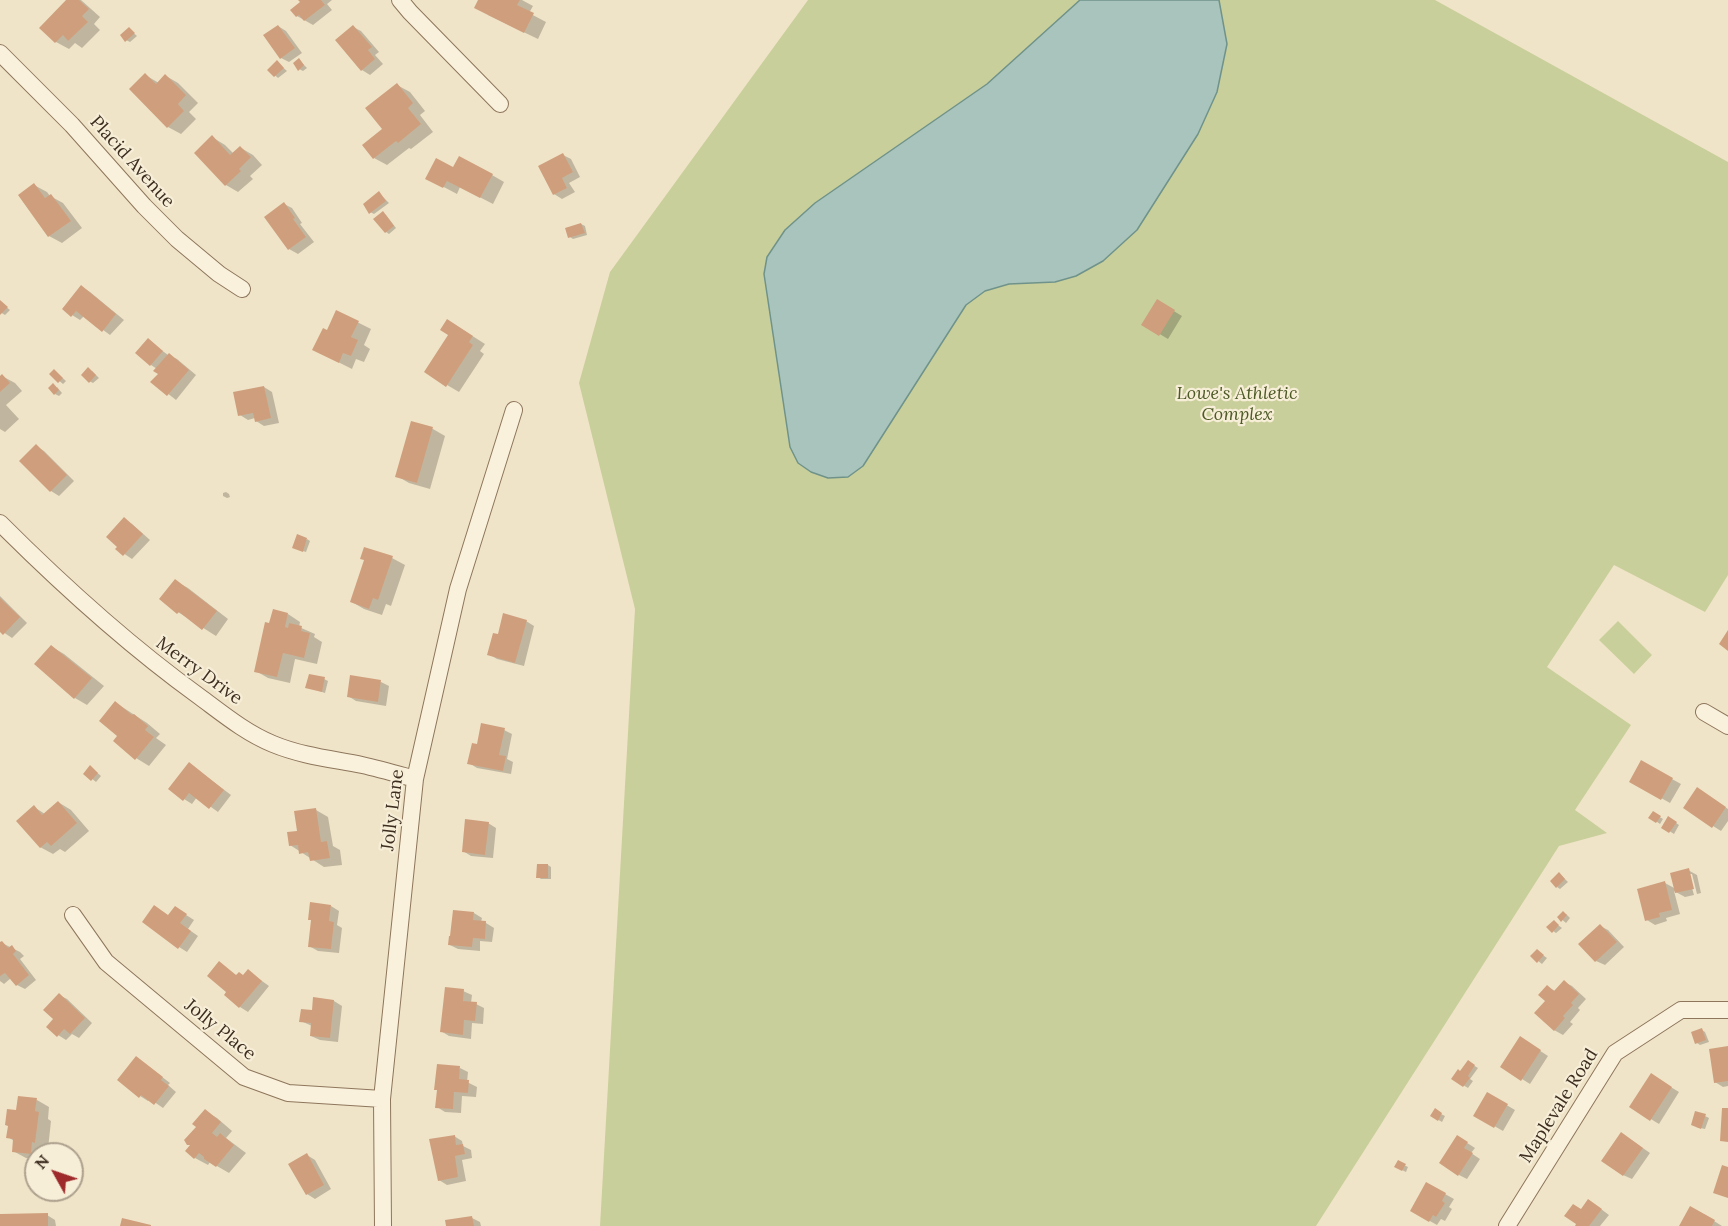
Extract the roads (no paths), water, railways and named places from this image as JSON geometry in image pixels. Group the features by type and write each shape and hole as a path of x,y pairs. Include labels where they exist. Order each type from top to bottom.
{"street":[{"path":"400,0 500,104"},
{"name":"Placid Avenue","path":"0,53 72,125 144,206 177,239 219,274 242,289"},
{"name":"Jolly Lane","path":"383,1226 382,1099 415,779 458,589 514,410"},
{"name":"Merry Drive","path":"0,523 45,569 105,623 155,664 247,731 272,744 297,753 363,765 415,779"},
{"path":"1704,712 1728,726"},
{"name":"Jolly Place","path":"73,915 106,962 244,1077 288,1093 382,1099"},
{"name":"Maplevale Road","path":"1507,1226 1615,1053 1681,1010 1728,1010"}],"water":[{"path":"1080,0 1219,0 1227,44 1217,92 1198,134 1137,230 1103,261 1076,276 1055,282 1009,284 985,291 966,305 863,466 848,477 828,478 811,472 798,463 790,447 764,274 767,257 785,230 815,203 987,84"}],"park label":[{"name":"Lowe's Athletic Complex","path":"1237,404"}]}
